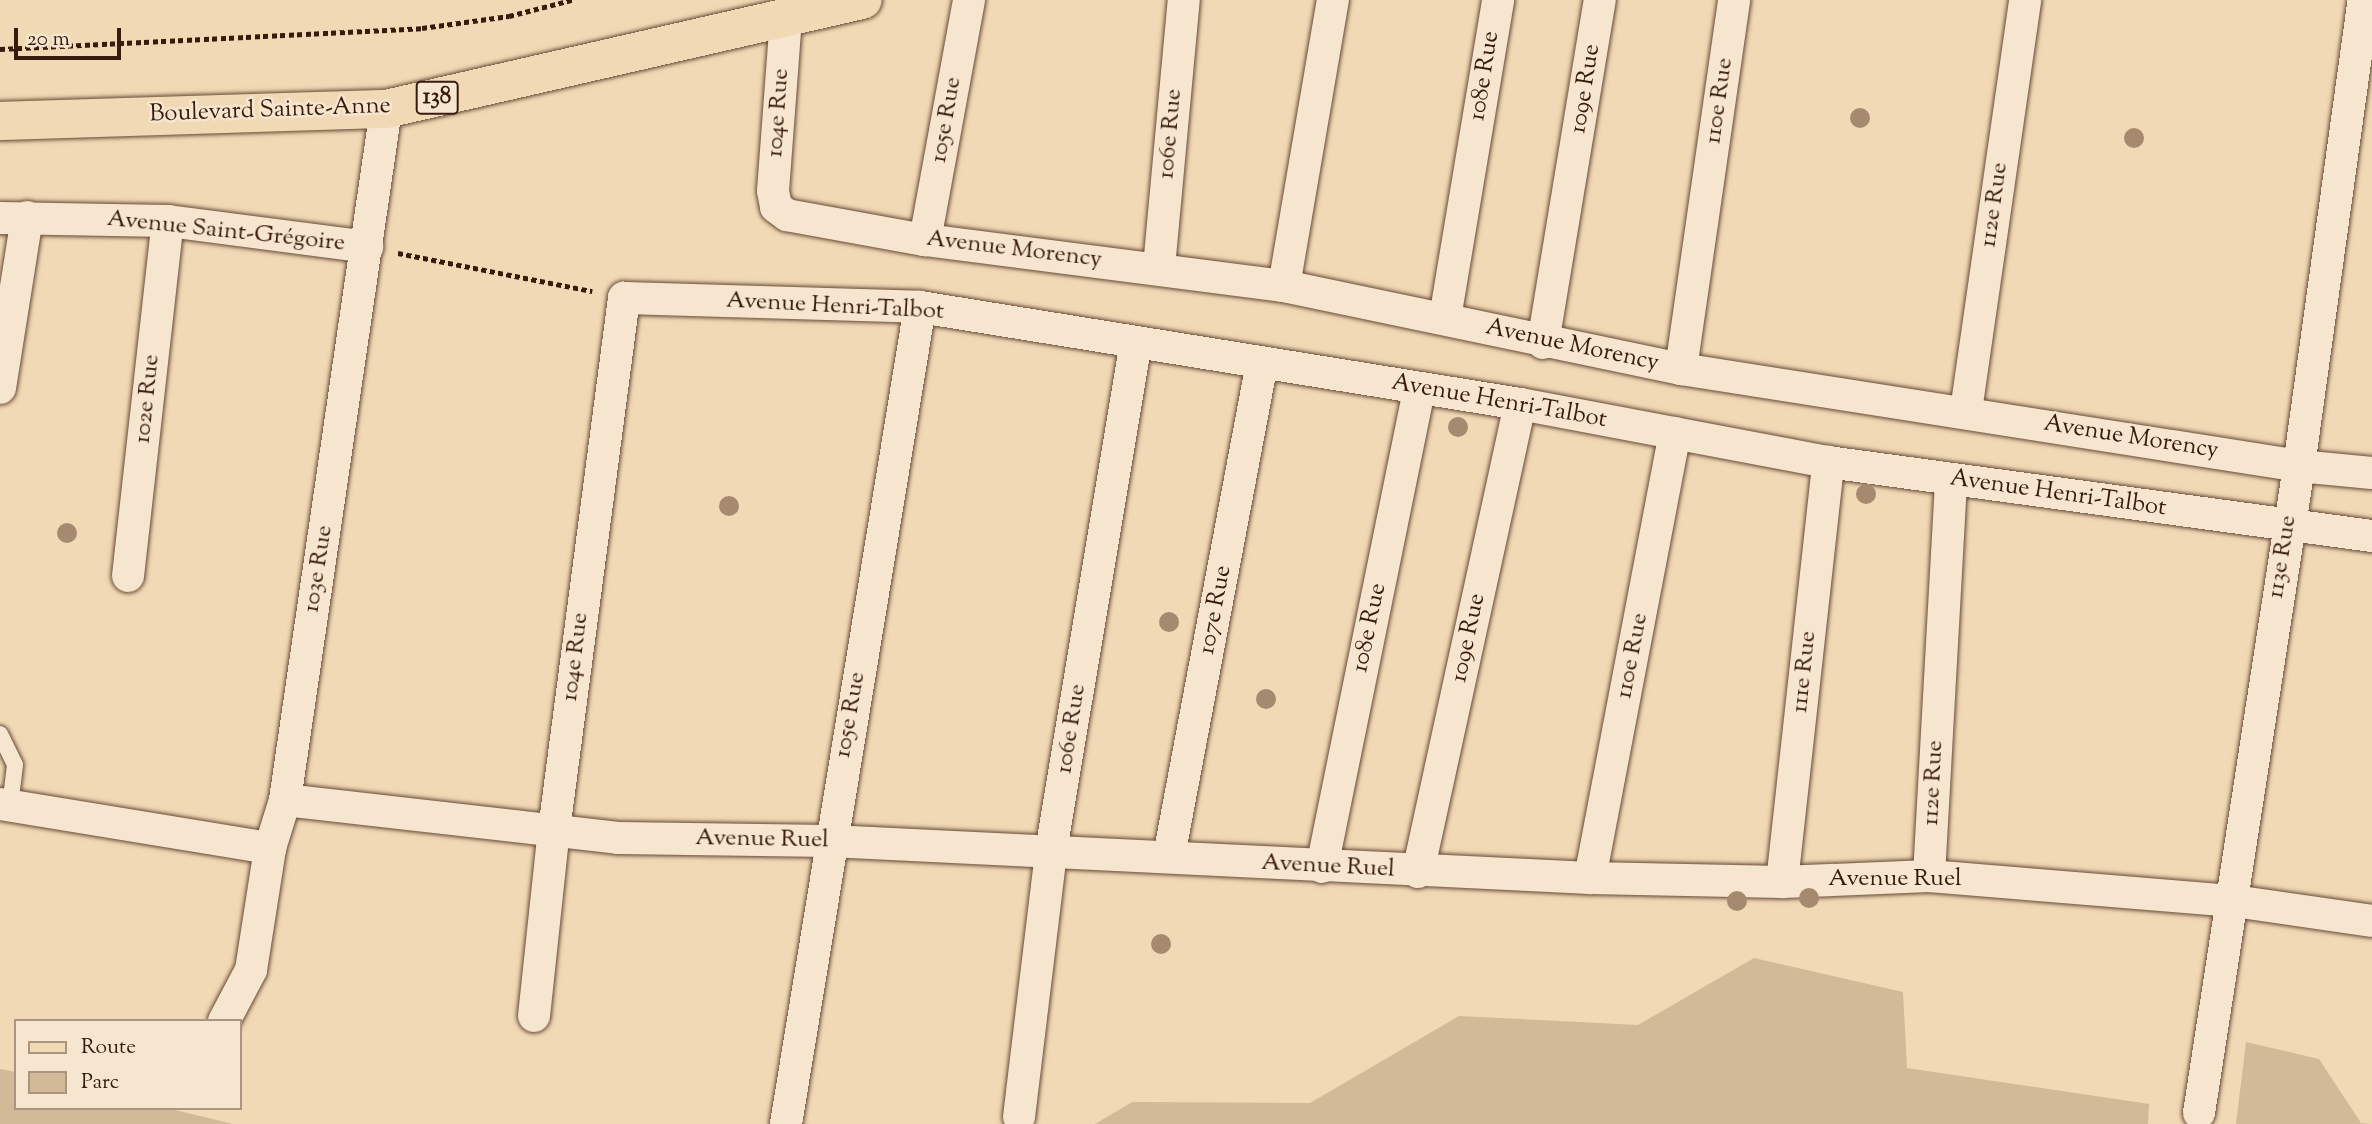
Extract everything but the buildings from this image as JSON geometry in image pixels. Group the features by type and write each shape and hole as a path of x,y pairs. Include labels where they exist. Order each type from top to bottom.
{"main road":[{"name":"Boulevard Sainte-Anne","path":"0,121 386,109 863,0"}],"street":[{"name":"105e Rue","path":"925,240 969,0"},
{"name":"106e Rue","path":"1159,267 1184,0"},
{"path":"1284,286 1333,0"},
{"name":"108e Rue","path":"1445,318 1497,0"},
{"name":"109e Rue","path":"1543,343 1600,0"},
{"name":"110e Rue","path":"1681,369 1734,0"},
{"name":"112e Rue","path":"1966,411 2025,0"},
{"name":"113e Rue","path":"2199,1113 2234,901 2287,525 2299,466 2364,0"},
{"name":"104e Rue","path":"776,207 773,191 786,18"},
{"name":"103e Rue","path":"225,1019 251,970 270,848 285,800 368,247 386,109"},
{"name":"Avenue Morency","path":"776,207 787,215 925,240 1159,267 1284,286 1445,318 1543,343 1681,369 1966,411 2299,466 2372,473"},
{"path":"0,388 14,217"},
{"name":"Avenue Saint-Grégoire","path":"14,217 168,222 368,247"},
{"name":"102e Rue","path":"128,576 168,222"},
{"name":"104e Rue","path":"534,1016 554,830 624,298"},
{"name":"Avenue Henri-Talbot","path":"624,298 920,307 1520,404 1828,462 2372,536"},
{"name":"105e Rue","path":"786,1124 830,841 920,307"},
{"name":"106e Rue","path":"1019,1117 1051,851 1136,342"},
{"name":"107e Rue","path":"1169,856 1262,363"},
{"name":"108e Rue","path":"1322,867 1419,389"},
{"name":"109e Rue","path":"1418,872 1520,404"},
{"name":"110e Rue","path":"1590,878 1675,433"},
{"name":"111e Rue","path":"1782,882 1828,462"},
{"name":"112e Rue","path":"1929,876 1951,480"},
{"name":"Avenue Ruel","path":"285,800 618,838 830,841 1169,856 1418,872 1590,878 1782,882 1929,876 2234,901 2372,921"},
{"path":"5,805 270,848"}],"lane":[{"path":"0,734 15,765 5,805"}],"path":[{"path":"0,49 422,28 509,16 572,0"},
{"path":"368,247 624,298"}],"green space":[{"path":"1754,958 1903,992 1907,1068 2149,1104 2148,1124 1095,1124 1132,1102 1310,1103 1459,1016 1638,1025"},
{"path":"2246,1042 2319,1059 2361,1123 2372,1124 2236,1124"},
{"path":"0,1069 14,1072 14,1110 175,1110 233,1124 0,1124"}]}
